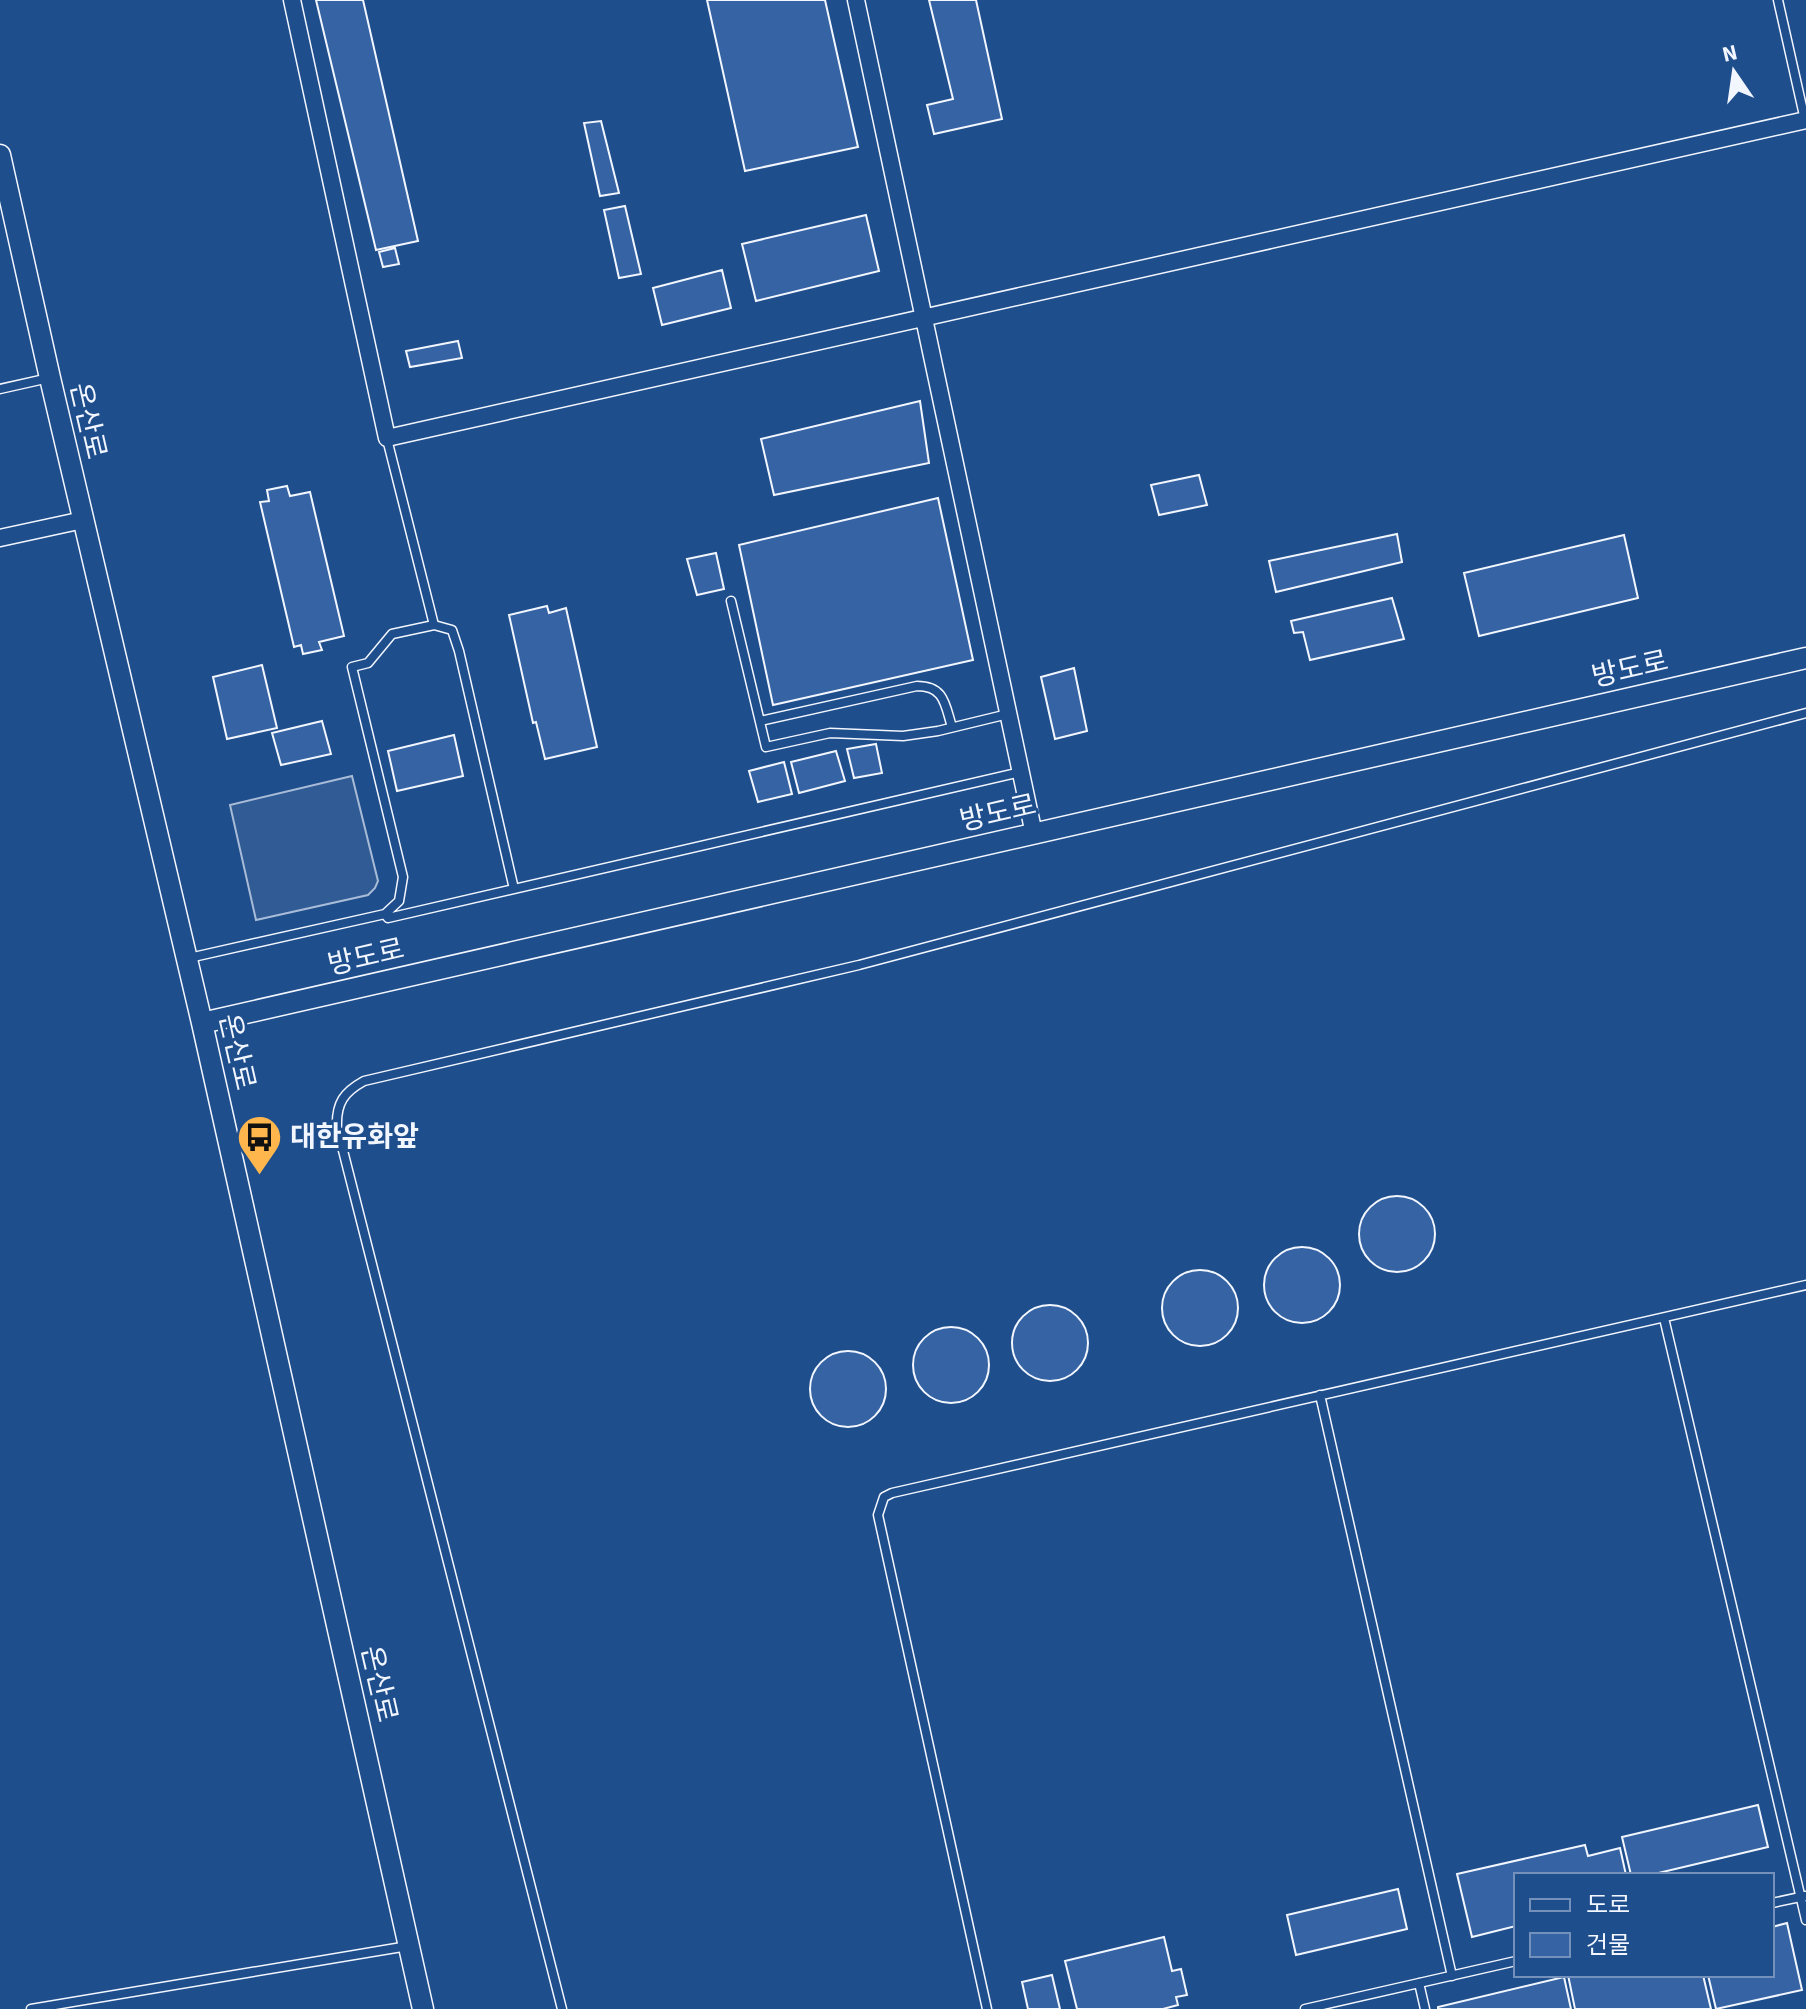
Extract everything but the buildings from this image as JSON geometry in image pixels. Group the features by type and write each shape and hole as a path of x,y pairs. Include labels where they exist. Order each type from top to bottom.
{"street":[{"path":"292,0 387,438 1805,120"},
{"path":"856,0 1034,834"},
{"name":"온산로","path":"0,155 202,1023 423,2009"},
{"path":"0,538 83,520"},
{"name":"방도로","path":"202,1023 1806,658"}],"lane":[{"path":"1778,0 1805,120"},
{"path":"0,389 50,378"},
{"path":"387,438 434,625"},
{"path":"731,601 766,747 830,733 903,736 1008,714"},
{"path":"187,959 385,914 399,901 403,877 352,667 368,663 392,634 434,625 452,630 459,651 514,889"},
{"path":"760,721 917,686 930,686 939,692 952,727"},
{"path":"562,2009 337,1127 340,1101 350,1089 364,1081 859,965 1806,713"},
{"path":"385,914 388,918 1021,772"},
{"path":"987,2009 878,1515 884,1497 1806,1285"},
{"path":"1664,1318 1803,1896 1806,1920"},
{"path":"1320,1395 1452,1976"},
{"path":"1774,1903 1803,1896"},
{"path":"31,2009 409,1946"},
{"path":"1305,2009 1514,1961"},
{"path":"1419,1983 1425,2009"}],"shaded area":[{"path":"352,776 378,881 375,888 368,895 256,920 230,805"}],"place":[{"name":"대한유화앞","path":"259,1176"}]}
